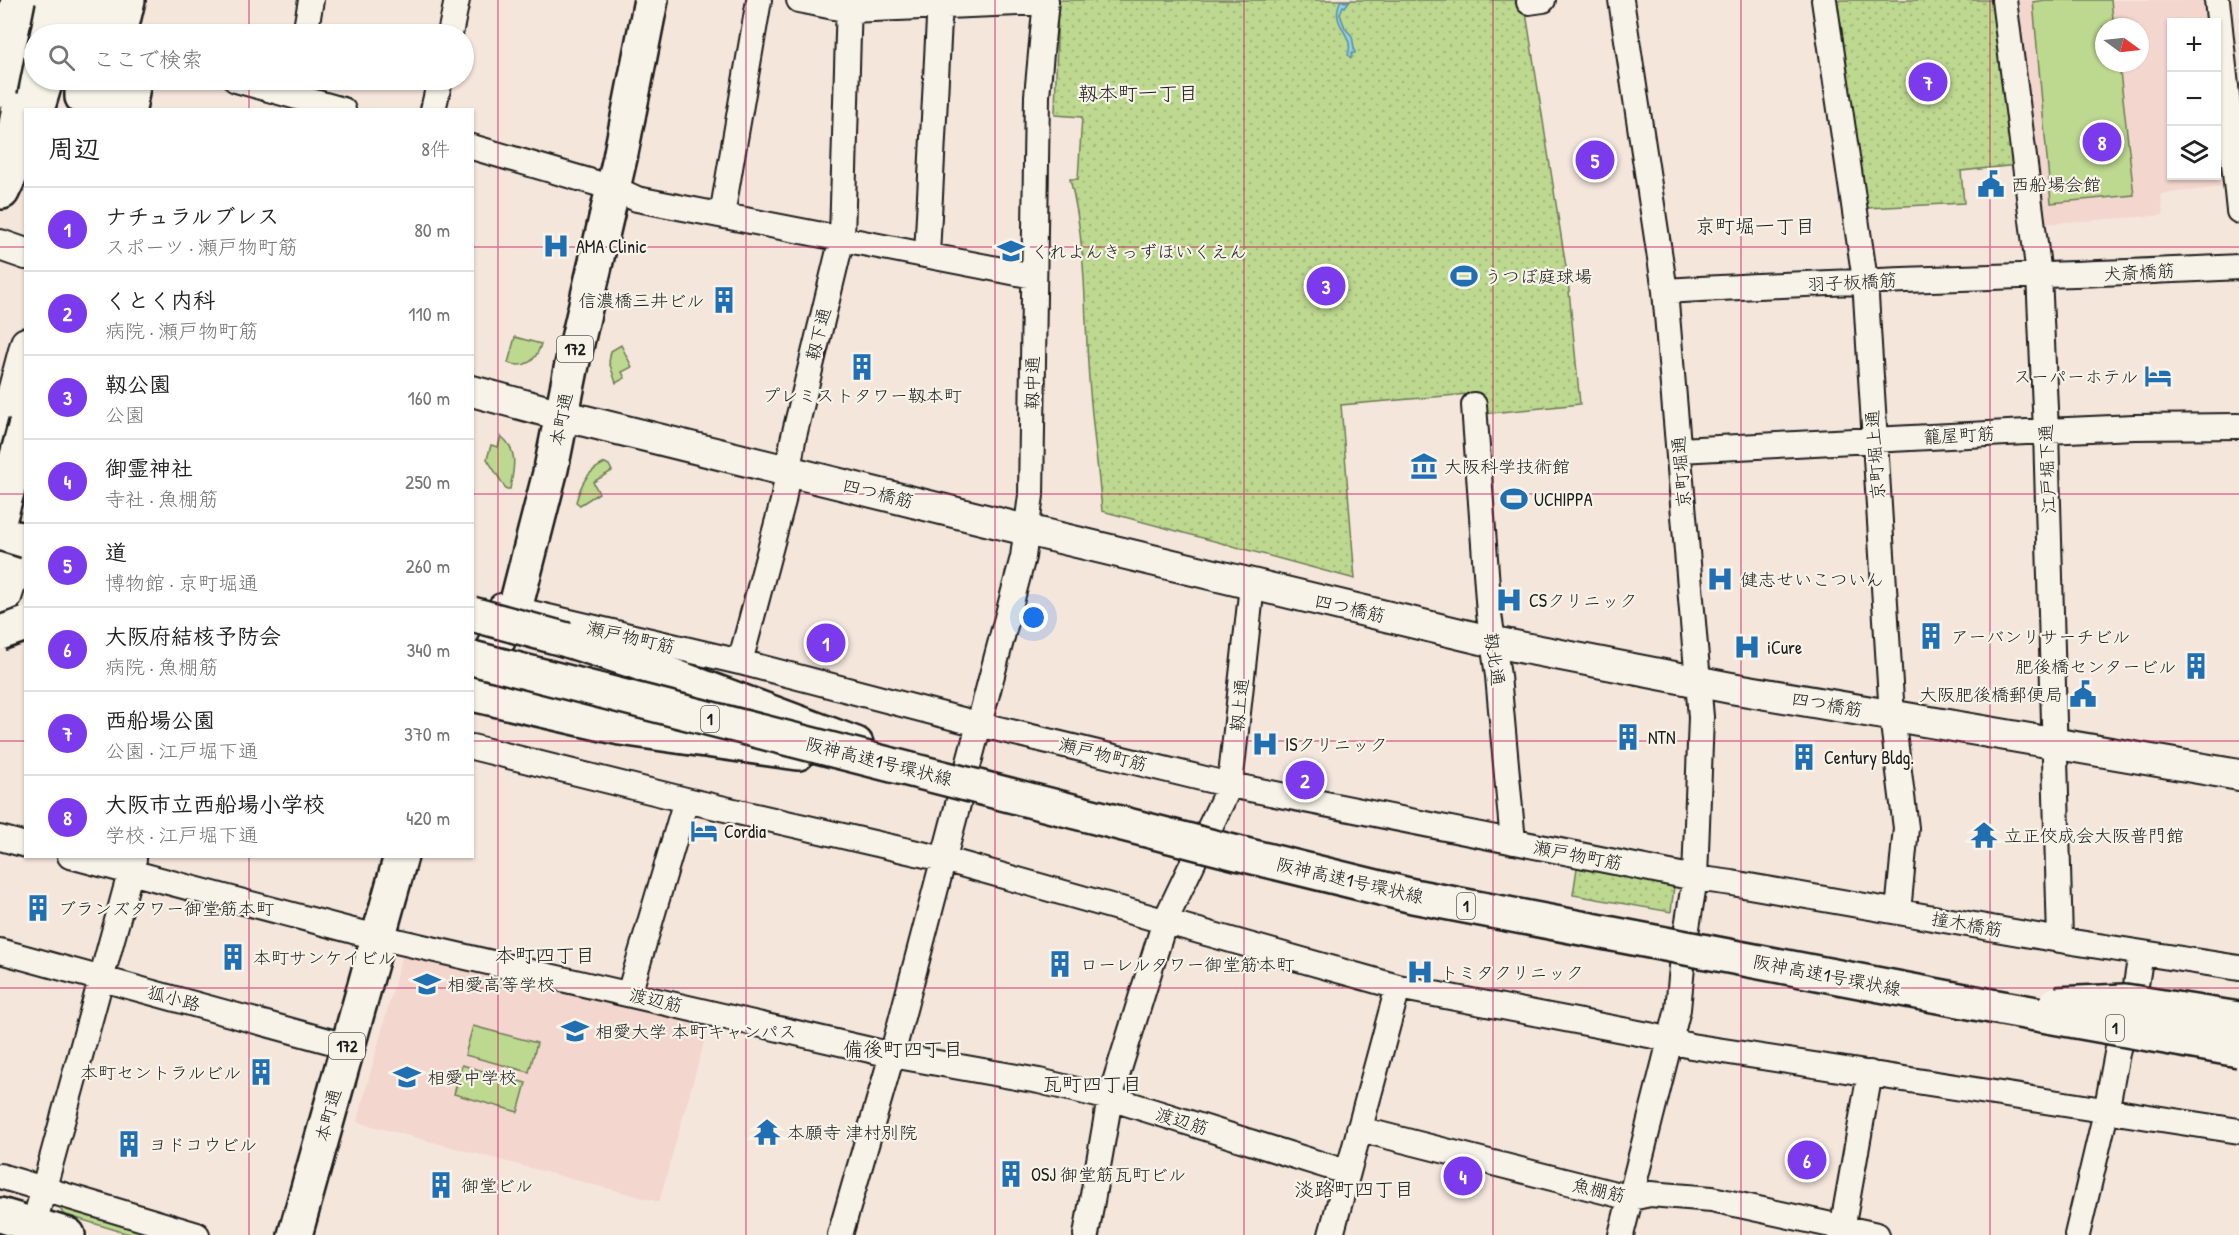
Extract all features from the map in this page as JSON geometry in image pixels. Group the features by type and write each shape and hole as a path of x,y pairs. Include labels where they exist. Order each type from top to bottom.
{"highway":[{"path":"36,14 63,0"},
{"path":"81,0 81,24"},
{"path":"122,24 128,0"},
{"path":"143,24 147,0"},
{"name":"本町通","path":"474,684 515,609 551,469 561,415 620,158 651,0"},
{"path":"0,90 24,39"},
{"path":"38,108 43,90"},
{"path":"129,108 132,90"},
{"path":"1,198 24,146"},
{"path":"0,518 10,428"},
{"path":"0,533 24,540"},
{"path":"474,616 567,640 958,769"},
{"path":"0,633 24,625"},
{"path":"474,653 529,673"},
{"name":"阪神高速1号環状線","path":"474,659 900,767 958,769 1222,849 1413,896 1991,1006 2239,1050"},
{"name":"1","path":"474,693 620,728 900,767"},
{"name":"本町通","path":"295,1235 400,858"},
{"path":"1991,1006 2125,1001 2239,1019"},
{"path":"0,1215 32,1230 68,1235"}],"main road":[{"path":"97,24 102,0"},
{"path":"1,198 24,77"},
{"path":"0,245 24,253"},
{"path":"10,428 24,354"},
{"name":"四つ橋筋","path":"474,392 1028,530 1494,642 1892,716 2239,776"}],"street":[{"path":"137,24 141,0"},
{"path":"307,24 311,0"},
{"path":"452,24 457,0"},
{"path":"722,215 759,0"},
{"path":"800,0 849,5 1046,1"},
{"name":"京町堀通","path":"1621,0 1665,291 1701,717 1695,878 1684,946 1678,1009 1621,1235"},
{"name":"京町堀上通","path":"1824,0 1865,280 1892,716 1906,828 1898,912"},
{"name":"江戸堀下通","path":"2004,0 2039,275 2046,431 2060,940"},
{"path":"2217,0 2239,211"},
{"name":"靱中通","path":"840,1235 892,1055 943,859 958,769 978,724 1023,557 1028,530 1031,495 1037,96 1046,1"},
{"path":"927,255 940,3"},
{"name":"靱下通","path":"740,662 783,501 793,440 842,238 849,5"},
{"path":"0,10 36,14"},
{"path":"120,108 124,90"},
{"path":"276,90 337,108"},
{"path":"433,108 438,90"},
{"path":"474,148 613,188 637,199 1033,276"},
{"name":"犬斎橋筋","path":"2039,275 2239,267"},
{"name":"羽子板橋筋","path":"1665,291 1865,280 2039,275"},
{"name":"靱北通","path":"1474,405 1489,614 1494,642 1513,842"},
{"name":"籠屋町筋","path":"1679,450 2134,427 2239,426"},
{"path":"0,627 10,428"},
{"path":"0,627 24,552"},
{"name":"靱上通","path":"1086,1235 1110,1098 1165,921 1230,785 1252,585"},
{"name":"瀬戸物町筋","path":"474,599 740,662 978,724 1230,785 1695,878"},
{"path":"0,627 24,632"},
{"path":"474,747 686,800 943,859 1398,987 1702,1048 2239,1131"},
{"path":"629,994 686,800"},
{"path":"0,838 24,844"},
{"name":"渡辺筋","path":"84,858 132,865 352,931 378,935 892,1055 1039,1081 1110,1098 1346,1172"},
{"path":"32,1230 132,865"},
{"name":"撞木橋筋","path":"1695,878 2239,968"},
{"name":"狐小路","path":"0,951 347,1046"},
{"path":"2077,1235 2106,1112 2118,1048 2131,1017 2141,953"},
{"path":"1331,1235 1346,1172 1398,987"},
{"path":"1842,1231 1870,1073"},
{"name":"魚棚筋","path":"1359,1129 1631,1198 1650,1194 1712,1199 1842,1231 1877,1235"},
{"path":"0,1176 197,1235"}],"shaded area":[{"path":"2016,0 2205,0 2207,18 2167,18 2167,180 2221,180 2221,148 2225,187 2161,194 2163,215 2042,224"},
{"path":"404,948 709,1025 659,1202 357,1122"}],"green space":[{"path":"1058,0 1524,0 1568,280 1580,404 1482,414 1480,393 1341,405 1355,579 1102,511 1090,395 1082,253 1070,179 1078,179 1082,117 1055,115"},
{"path":"1837,0 1998,0 2017,165 1961,171 1964,203 1867,208"},
{"path":"2111,0 2113,18 2095,18 2095,72 2120,72 2134,195 2051,203 2033,2"},
{"path":"515,337 541,344 533,359 525,364 508,363"},
{"path":"621,345 632,367 622,372 625,378 616,383 609,362 611,351"},
{"path":"501,436 513,454 514,467 510,489 506,489 487,459 491,445 498,447"},
{"path":"605,463 612,471 593,482 599,493 580,505 576,502 580,489 594,470"},
{"path":"1577,868 1674,886 1671,912 1573,895"},
{"path":"473,1026 537,1043 529,1072 465,1055"},
{"path":"462,1065 526,1083 518,1112 454,1094"},
{"path":"67,1204 171,1235 132,1235 63,1214 60,1208"}],"water":[{"path":"1341,0 1345,2 1350,0 1345,7 1343,6 1340,14 1345,28 1352,36 1355,53 1352,53 1351,58 1348,55 1348,41 1338,16"}],"place":[{"name":"西船場公園","path":"1928,82"},
{"name":"大阪市立西船場小学校","path":"2102,142"},
{"name":"道","path":"1595,160"},
{"name":"西船場会館","path":"1991,184"},
{"name":"AMA Clinic","path":"556,246"},
{"name":"くれよんきっずほいくえん","path":"1011,251"},
{"name":"うつぼ庭球場","path":"1464,276"},
{"name":"靱公園","path":"1326,286"},
{"name":"信濃橋三井ビル","path":"724,300"},
{"name":"プレミストタワー靱本町","path":"862,367"},
{"name":"スーパーホテル","path":"2158,376"},
{"name":"大阪科学技術館","path":"1424,466"},
{"name":"UCHIPPA","path":"1514,499"},
{"name":"健志せいこついん","path":"1720,579"},
{"name":"CSクリニック","path":"1509,600"},
{"name":"アーバンリサーチビル","path":"1931,636"},
{"name":"ナチュラルブレス","path":"826,643"},
{"name":"iCure","path":"1747,647"},
{"name":"肥後橋センタービル","path":"2196,666"},
{"name":"大阪肥後橋郵便局","path":"2083,694"},
{"name":"NTN","path":"1628,737"},
{"name":"ISクリニック","path":"1265,744"},
{"name":"Century Bldg.","path":"1804,757"},
{"name":"くとく内科","path":"1305,780"},
{"name":"Cordia","path":"704,831"},
{"name":"立正佼成会大阪普門館","path":"1984,835"},
{"name":"ブランズタワー御堂筋本町","path":"38,908"},
{"name":"本町サンケイビル","path":"233,957"},
{"name":"ローレルタワー御堂筋本町","path":"1060,964"},
{"name":"トミタクリニック","path":"1420,972"},
{"name":"相愛高等学校","path":"427,984"},
{"name":"相愛大学 本町キャンパス","path":"575,1031"},
{"name":"本町セントラルビル","path":"261,1072"},
{"name":"相愛中学校","path":"407,1077"},
{"name":"本願寺 津村別院","path":"767,1132"},
{"name":"ヨドコウビル","path":"129,1144"},
{"name":"大阪府結核予防会","path":"1807,1160"},
{"name":"OSJ 御堂筋瓦町ビル","path":"1011,1174"},
{"name":"御霊神社","path":"1463,1176"},
{"name":"御堂ビル","path":"441,1185"}],"district":[{"name":"靱本町一丁目","path":"1138,92"},
{"name":"京町堀一丁目","path":"1755,225"},
{"name":"本町四丁目","path":"545,954"},
{"name":"備後町四丁目","path":"903,1048"},
{"name":"瓦町四丁目","path":"1092,1083"},
{"name":"淡路町四丁目","path":"1354,1188"}]}
